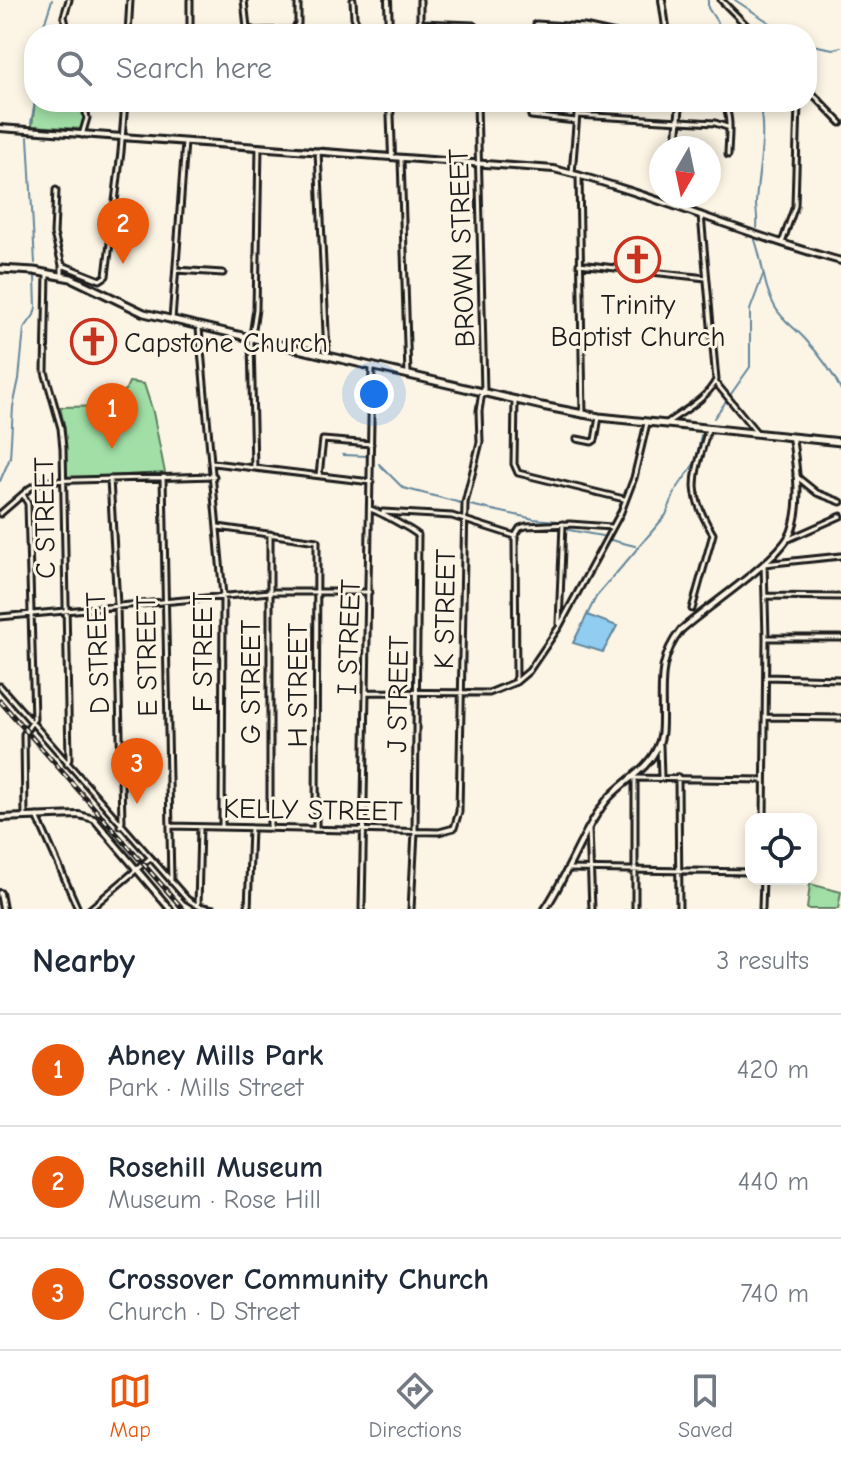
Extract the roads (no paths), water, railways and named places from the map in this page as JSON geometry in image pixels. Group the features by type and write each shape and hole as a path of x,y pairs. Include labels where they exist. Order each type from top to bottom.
{"main road":[{"path":"0,269 62,276 90,285 144,313 583,415 841,442"}],"street":[{"path":"66,24 64,16 69,0"},
{"path":"129,24 130,0"},
{"path":"182,0 190,0 190,24"},
{"path":"244,0 246,24"},
{"path":"298,0 298,24"},
{"path":"353,0 357,24"},
{"path":"388,0 389,24"},
{"path":"420,0 420,23 446,24"},
{"path":"662,0 666,24"},
{"path":"721,0 745,24"},
{"path":"817,98 841,123"},
{"path":"82,135 86,112"},
{"path":"62,265 100,280 106,276 124,112"},
{"path":"390,112 392,156"},
{"name":"BROWN STREET","path":"477,112 483,392"},
{"path":"531,112 534,118 715,123 727,127"},
{"path":"572,173 577,112"},
{"path":"677,136 679,112"},
{"path":"727,112 728,155"},
{"path":"782,243 795,206 798,112"},
{"path":"0,128 541,166 649,194"},
{"path":"172,320 185,142"},
{"path":"254,468 251,338 256,309 259,147"},
{"path":"318,151 327,355"},
{"path":"402,157 408,375"},
{"path":"579,175 583,415"},
{"path":"56,190 54,234 62,276"},
{"path":"685,208 841,261"},
{"path":"701,215 699,220 715,382 757,433"},
{"path":"579,264 706,278"},
{"path":"176,270 223,273"},
{"name":"C STREET","path":"47,273 45,372 61,428 67,764"},
{"name":"F STREET","path":"199,326 223,596 222,827"},
{"name":"I STREET","path":"362,909 372,367"},
{"path":"663,425 696,402 715,382"},
{"name":"K STREET","path":"454,828 459,812 465,503 480,442 479,411 483,392"},
{"path":"515,399 514,464 518,473 626,500"},
{"path":"577,439 595,440 599,417"},
{"path":"366,692 489,693 516,682 536,664 626,500 647,423"},
{"path":"692,609 713,534 696,505 694,493 708,429"},
{"path":"789,539 797,509 792,437"},
{"path":"318,476 323,440 371,444"},
{"path":"213,463 371,482"},
{"path":"0,514 38,483 214,476"},
{"path":"796,476 817,493 841,502"},
{"name":"E STREET","path":"163,477 171,882"},
{"name":"D STREET","path":"110,479 117,605 120,826"},
{"path":"23,494 28,504 34,719 24,734 25,817"},
{"name":"J STREET","path":"370,509 381,512 394,523 418,535 415,832 411,909"},
{"path":"381,512 452,516 515,536"},
{"path":"661,777 662,673 670,644 681,630 764,564 789,539 841,516"},
{"path":"516,682 515,536 520,528 526,526 563,524 611,527"},
{"path":"559,627 563,524"},
{"path":"218,527 270,534"},
{"name":"H STREET","path":"270,534 317,541 316,830"},
{"name":"G STREET","path":"270,534 270,829"},
{"path":"764,564 841,556"},
{"path":"764,564 764,813"},
{"path":"0,617 270,592 369,592"},
{"path":"766,596 841,597"},
{"path":"766,638 841,638"},
{"path":"766,677 841,679"},
{"path":"0,686 187,899 198,906 214,909"},
{"path":"765,717 841,718"},
{"path":"546,908 608,800 649,761 660,741"},
{"path":"678,777 679,909"},
{"path":"633,778 764,780"},
{"path":"633,778 635,909"},
{"path":"0,818 79,815 94,819 170,909"},
{"path":"37,816 78,909"},
{"name":"KELLY STREET","path":"170,826 415,832 439,832 454,828"},
{"path":"198,906 200,827"},
{"path":"248,909 251,829"},
{"path":"589,829 592,909"},
{"path":"90,909 149,859"},
{"path":"568,869 745,872"},
{"path":"762,909 763,885"},
{"path":"0,893 3,909"}],"water":[{"path":"587,615 617,626 603,652 573,643"}],"waterway":[{"path":"44,24 52,0"},
{"path":"708,0 708,8 718,24"},
{"path":"735,0 772,24"},
{"path":"817,46 841,47"},
{"path":"31,123 33,112"},
{"path":"757,228 761,112"},
{"path":"28,137 35,263"},
{"path":"755,240 775,307 820,357 841,390"},
{"path":"731,394 750,367 750,310 763,275"},
{"path":"0,481 10,458 13,407 24,329 36,307 35,277"},
{"path":"714,418 727,400"},
{"path":"587,615 596,597 666,515 676,490 696,461 701,435"},
{"path":"343,455 367,456"},
{"path":"379,464 403,488 461,503"},
{"path":"470,505 558,521"},
{"path":"569,530 602,536"},
{"path":"611,540 635,546"}],"railway":[{"path":"0,701 183,909"}],"place":[{"name":"Trinity Baptist Church","path":"638,259"},
{"name":"Rosehill Museum","path":"123,264"},
{"name":"Capstone Church","path":"93,342"},
{"name":"Abney Mills Park","path":"112,449"},
{"name":"Crossover Community Church","path":"137,804"}]}
